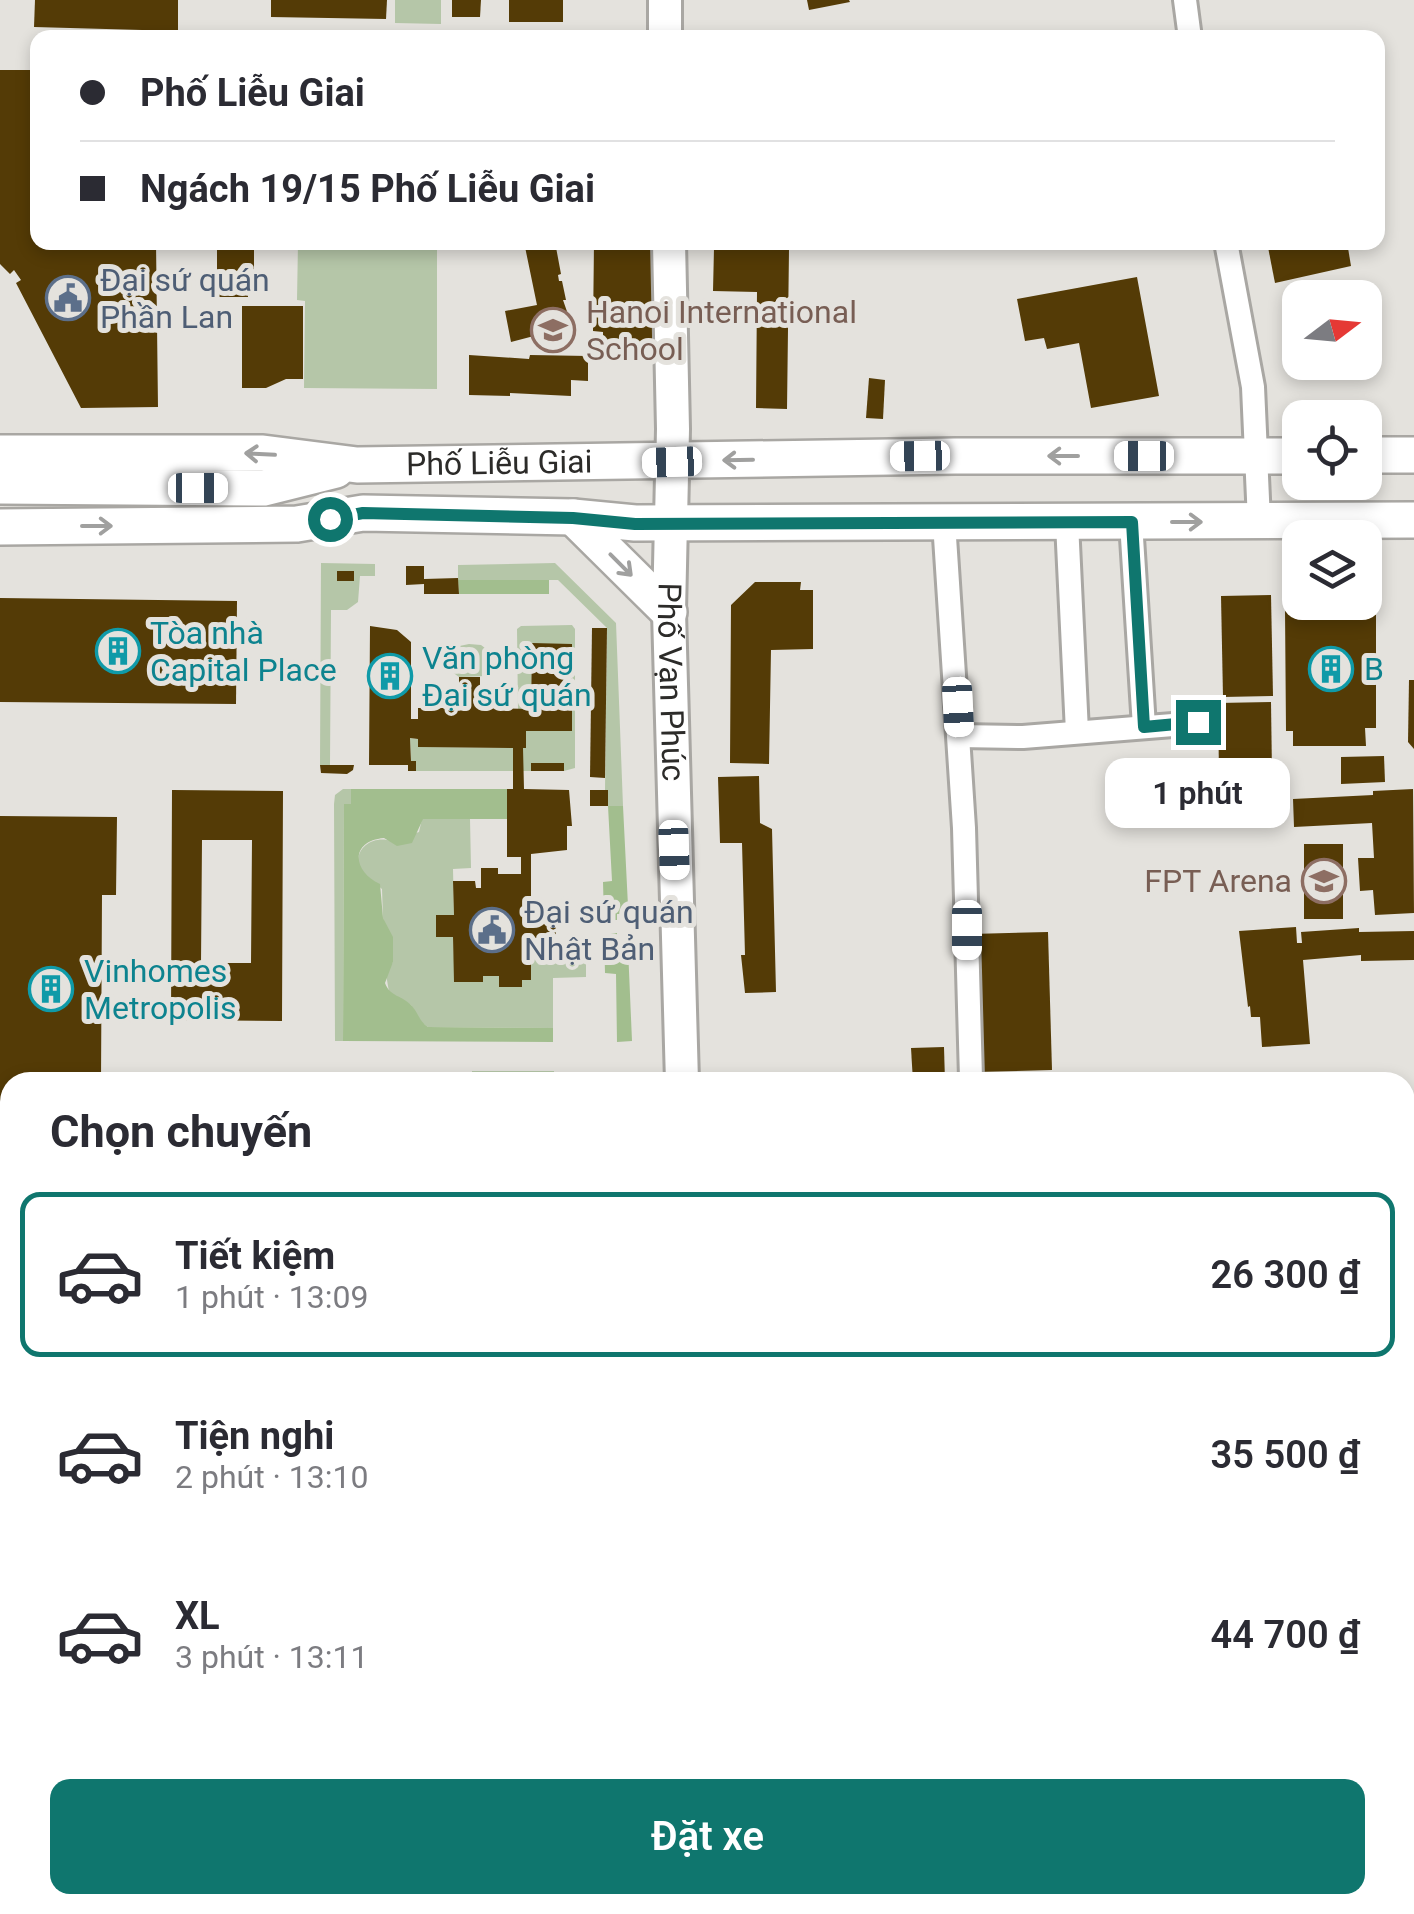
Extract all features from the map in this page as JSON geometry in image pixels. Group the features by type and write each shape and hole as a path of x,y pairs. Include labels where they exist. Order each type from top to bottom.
{"main road":[{"name":"Phố Liễu Giai","path":"0,454 263,453 357,465 955,456 1282,456"},
{"path":"1382,455 1414,455"},
{"path":"264,488 357,465"},
{"path":"0,486 264,488 363,513"},
{"name":"Phố Liễu Giai","path":"0,526 297,524 363,513 670,523 1414,520"},
{"path":"573,518 669,612"}],"street":[{"path":"664,30 665,0"},
{"path":"1185,0 1189,30"},
{"name":"Phố Vạn Phúc","path":"669,250 669,612 682,1072"},
{"path":"1228,250 1254,387 1260,522"},
{"path":"944,522 960,736 970,1072"},
{"path":"1132,522 1144,727"},
{"path":"1067,523 1077,732"},
{"path":"960,736 1024,737 1198,722"}],"green space":[{"path":"395,0 441,0 441,24 395,23"},
{"path":"298,250 437,250 437,389 304,388 305,301 297,300"},
{"path":"321,563 375,564 375,576 360,576 358,602 347,610 331,610 330,765 320,765"},
{"path":"555,563 616,623 623,806 608,806 605,790 607,628 558,580 458,580 458,565"},
{"path":"458,580 549,580 549,594 459,594"},
{"path":"572,625 575,768 564,771 563,763 531,771 416,771 416,761 411,761 410,738 418,739 418,747 526,748 526,731 571,731 572,644 532,644 531,709 518,709 517,629"},
{"path":"481,645 494,655 495,667 486,676 459,677 444,666 442,659 450,648"},
{"path":"351,789 351,804 344,805 343,1041 335,1041 334,804 335,795"},
{"path":"351,789 507,789 507,819 423,819 412,843 397,846 384,838 365,845 360,850 360,865 380,884 383,918 393,937 393,962 385,983 412,1006 425,1025 553,1028 553,1042 343,1041 344,804 351,804"},
{"path":"608,806 623,806 628,906 624,906 624,914 617,914 617,920 604,920 603,882 612,881"},
{"path":"422,819 470,819 471,868 453,869 454,915 436,915 436,937 453,937 455,982 483,982 483,976 499,976 499,987 521,987 522,980 531,980 531,959 586,959 586,977 553,978 553,1028 428,1027 411,1005 389,992 386,974 393,962 383,918 382,889 363,873 358,858 364,846 377,840 391,841 419,832"},
{"path":"604,933 617,933 617,940 624,940 624,947 628,948 632,1041 617,1042 616,974 605,973"},
{"path":"472,1071 554,1071 554,1072"}],"building":[{"path":"35,0 178,0 178,30 34,27"},
{"path":"271,0 387,0 386,19 271,17"},
{"path":"452,0 481,0 480,17 452,17"},
{"path":"509,0 563,0 563,22 509,22"},
{"path":"807,0 849,0 850,2 809,10"},
{"path":"0,70 30,70 30,250 156,250 158,407 81,408 16,283 21,280 14,270 10,274 0,264"},
{"path":"217,250 254,250 254,275 248,275 248,297 217,297"},
{"path":"526,250 556,250 559,281 572,326 511,342 505,311 537,305"},
{"path":"594,250 653,250 652,351 603,351 603,332 593,331"},
{"path":"714,250 789,250 787,409 756,408 757,292 713,291"},
{"path":"1269,250 1348,250 1351,266 1275,283"},
{"path":"1137,277 1159,396 1091,408 1079,343 1047,349 1044,338 1025,341 1017,299"},
{"path":"242,306 303,306 303,379 286,379 266,388 242,388"},
{"path":"469,355 529,359 530,355 588,356 588,381 571,380 571,396 469,395"},
{"path":"869,378 885,380 883,419 866,418"},
{"path":"406,566 424,566 424,579 458,578 459,594 424,594 424,584 406,585"},
{"path":"337,571 354,571 354,581 337,581"},
{"path":"755,582 801,582 800,590 813,590 813,649 771,650 769,764 730,763 731,605"},
{"path":"1271,595 1273,696 1223,697 1221,596"},
{"name":"Tòa nhà Capital Place","path":"0,598 237,601 236,704 0,702"},
{"name":"B","path":"1285,620 1376,620 1376,728 1365,728 1366,746 1293,746 1293,731 1286,731"},
{"path":"370,626 397,630 411,642 411,719 418,719 418,708 459,708 459,677 480,677 480,708 531,709 532,643 572,644 572,731 526,731 523,748 524,789 569,790 572,826 567,826 567,850 531,854 531,915 556,915 556,938 531,938 531,980 522,980 522,987 499,987 499,976 483,976 483,982 454,982 453,937 436,937 436,915 454,915 453,881 475,881 476,888 481,888 481,868 498,868 498,874 521,874 521,857 507,857 507,789 513,789 513,748 418,747 418,739 410,738 411,761 416,761 416,771 408,771 408,765 369,765"},
{"path":"592,628 607,628 605,778 590,777"},
{"path":"1409,680 1414,680 1414,749 1408,742"},
{"path":"1271,702 1272,773 1219,774 1218,703"},
{"path":"1384,756 1385,782 1341,784 1341,757"},
{"path":"531,763 564,763 564,771 531,771"},
{"path":"320,765 354,765 347,774 321,773"},
{"path":"759,776 760,823 772,829 776,992 745,993 741,955 745,955 742,843 720,843 718,777"},
{"path":"1413,789 1414,913 1375,915 1373,890 1360,891 1358,858 1374,858 1372,823 1294,827 1293,799"},
{"path":"172,790 283,791 282,1021 171,1020","holes":["202,840 252,840 251,963 201,963"]},
{"path":"590,790 608,790 608,806 590,806"},
{"name":"Vinhomes Metropolis","path":"0,816 117,817 116,895 102,895 101,1072 0,1072"},
{"name":"FPT Arena","path":"1304,844 1343,844 1343,919 1304,919"},
{"path":"1296,927 1297,943 1302,943 1301,932 1359,928 1359,932 1414,931 1414,960 1361,961 1361,955 1303,960 1310,1044 1262,1047 1260,1017 1251,1017 1248,1007 1239,931"},
{"path":"1048,932 1052,1070 975,1072 971,934"},
{"path":"944,1047 945,1072 912,1072 911,1048"}],"place":[{"name":"Đại sứ quán Phần Lan","path":"68,298"},
{"name":"Hanoi International School","path":"553,330"},
{"name":"Tòa nhà Capital Place","path":"118,651"},
{"name":"B","path":"1331,669"},
{"name":"Văn phòng Đại sứ quán","path":"390,676"},
{"name":"FPT Arena","path":"1324,881"},
{"name":"Đại sứ quán Nhật Bản","path":"492,930"},
{"name":"Vinhomes Metropolis","path":"51,989"}],"route":[{"path":"330,519 363,513 573,518 635,524 1132,522 1144,727 1198,722"}]}
